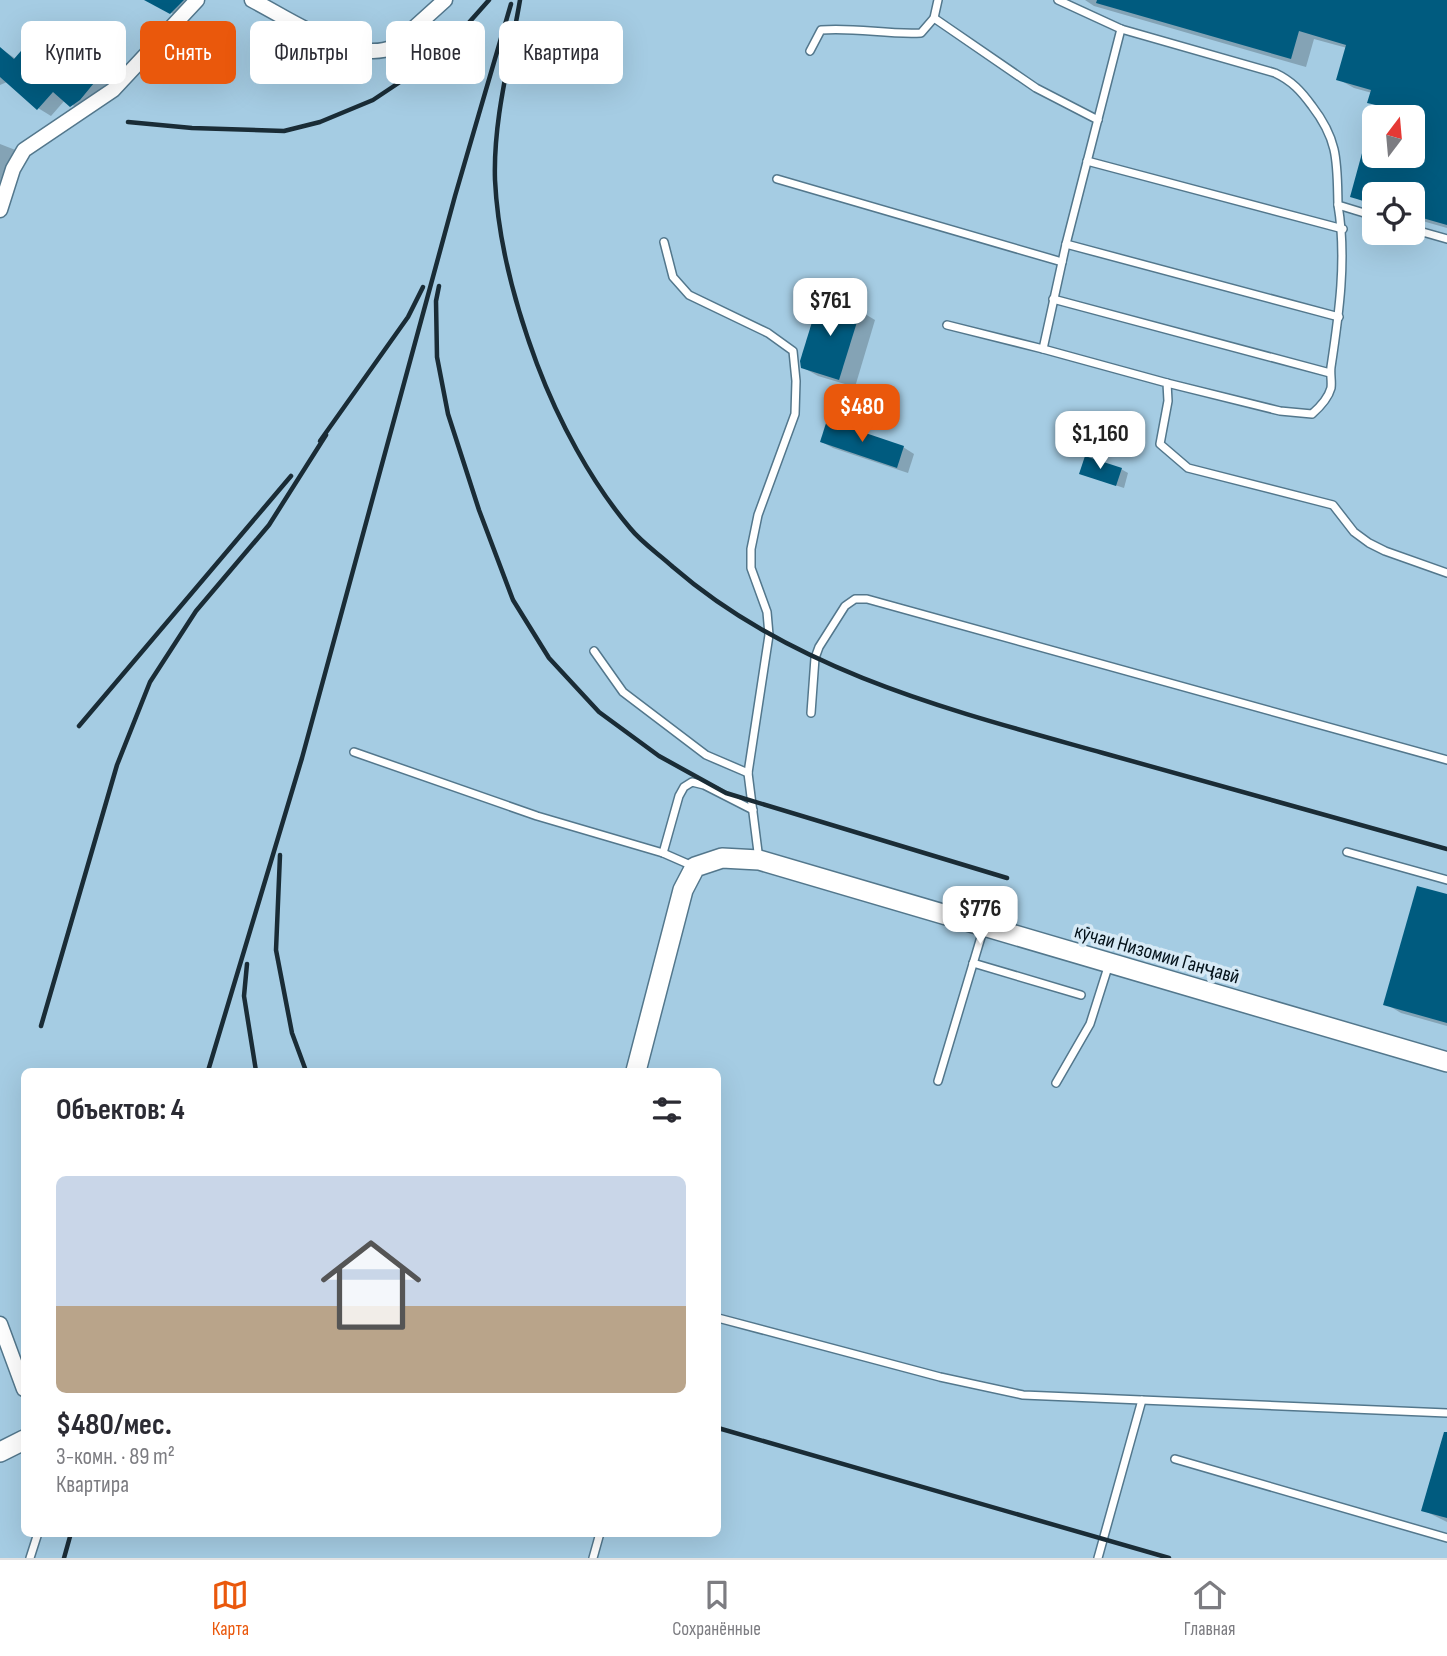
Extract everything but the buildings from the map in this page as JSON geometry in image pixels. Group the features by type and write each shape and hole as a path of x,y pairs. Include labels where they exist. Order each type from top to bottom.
{"main road":[{"name":"кӯчаи Низомии Ганҷавӣ","path":"695,867 722,858 759,860 1447,1062"},
{"path":"637,1068 683,890 695,867"},
{"path":"0,1452 21,1442"}],"street":[{"path":"0,210 13,169 24,150 113,90 197,0"},
{"path":"252,0 341,46 383,52 393,47 445,0"},
{"path":"0,1324 21,1381"}],"lane":[{"path":"810,51 821,30 875,30 895,35 921,33 933,18 938,0"},
{"path":"947,325 1280,411 1312,414 1323,404 1331,388 1330,373 1339,317 1343,229 1338,205 1335,146 1327,125 1300,89 1275,73 1121,29 1068,1 1058,0"},
{"path":"933,18 1036,88 1098,120"},
{"path":"1043,348 1066,244 1121,29"},
{"path":"1087,161 1343,229"},
{"path":"777,179 1062,262"},
{"path":"1338,205 1362,212"},
{"path":"1425,233 1447,239"},
{"path":"664,242 673,277 689,295 768,333 793,351 795,414 758,515 751,549 751,568 766,612 769,635 748,773 759,860"},
{"path":"1066,244 1339,317"},
{"path":"1053,299 1330,373"},
{"path":"1167,383 1168,401 1160,444 1188,468 1333,505 1354,532 1369,543 1447,573"},
{"path":"811,713 815,658 819,647 845,606 855,599 867,599 1447,760"},
{"path":"594,651 623,692 706,755 748,773"},
{"path":"355,752 537,816 663,853 695,867"},
{"path":"663,853 679,796 684,787 692,782 704,785 753,810"},
{"path":"1347,852 1447,880"},
{"path":"938,1081 984,926"},
{"path":"973,963 1081,995"},
{"path":"1056,1083 1090,1024 1109,963"},
{"path":"721,1319 940,1377 1023,1395 1447,1413"},
{"path":"1098,1558 1142,1400"},
{"path":"1175,1459 1447,1538"},
{"path":"30,1558 37,1537"},
{"path":"593,1558 599,1537"}],"railway":[{"path":"128,122 192,128 284,131 320,122 373,100 412,74 465,27 489,0"},
{"path":"520,0 499,112 495,157 497,204 509,274 537,364 565,428 602,491 640,539 720,603 770,634 877,684 990,721 1447,849"},
{"path":"209,1068 302,758 455,196 511,4"},
{"path":"439,286 436,301 437,357 448,414 479,510 513,600 549,658 599,712 659,756 726,793 1007,878"},
{"path":"320,441 408,317 423,287"},
{"path":"41,1026 117,765 150,682 196,611 269,525 326,435"},
{"path":"79,726 291,476"},
{"path":"280,855 276,950 292,1033 305,1068"},
{"path":"247,964 244,996 256,1068"},
{"path":"721,1429 1169,1558"},
{"path":"64,1558 70,1537"}]}
